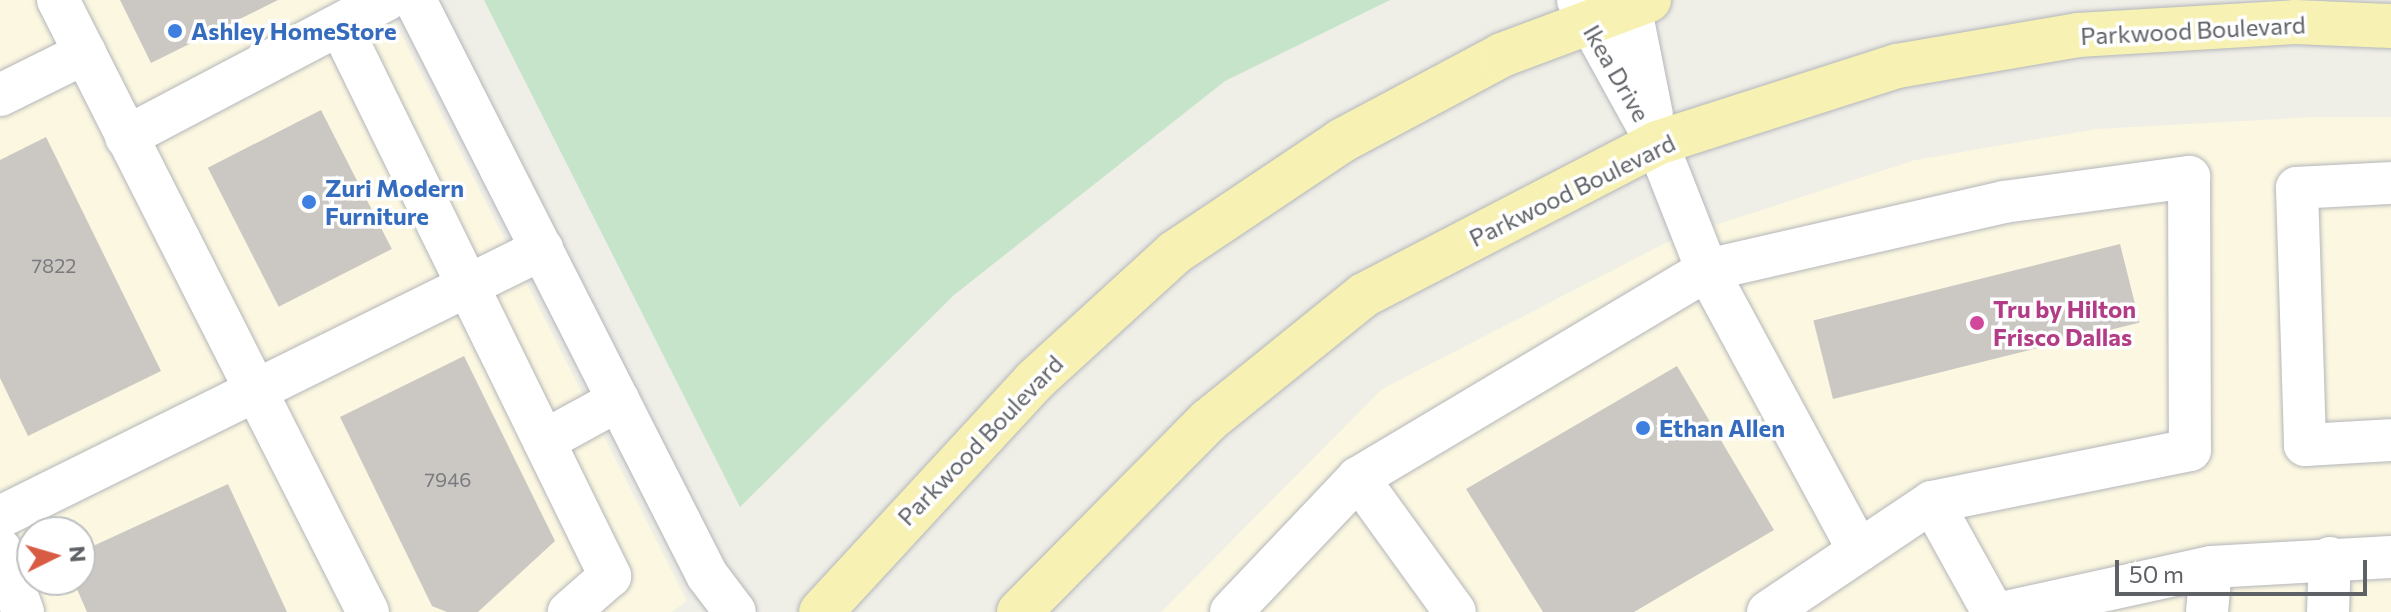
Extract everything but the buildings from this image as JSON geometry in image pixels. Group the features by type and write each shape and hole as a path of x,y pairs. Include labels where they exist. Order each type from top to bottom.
{"main road":[{"name":"Parkwood Boulevard","path":"821,612 1034,381 1174,253 1341,141 1583,12 1636,2"},
{"name":"Parkwood Boulevard","path":"1019,612 1209,420 1364,295 1657,143 1897,66 2078,35 2295,22 2391,26"}],"street":[{"path":"58,0 253,392 368,612"},
{"path":"126,137 386,0"},
{"path":"415,0 707,575 735,612"},
{"name":"Ikea Drive","path":"1636,2 1657,143"},
{"name":"Ikea Drive","path":"1583,12 1657,143"},
{"path":"340,25 610,576 569,612"},
{"path":"0,95 85,53"},
{"path":"1657,143 1707,270 1859,551"},
{"path":"1231,612 1358,478 1707,270 2004,202 2189,177 2190,450 1932,502 1768,612"},
{"path":"2391,183 2297,188 2305,445 2391,440"},
{"path":"0,517 542,249"},
{"path":"544,441 619,400"},
{"path":"1358,478 1455,612"},
{"path":"1932,502 1993,612"},
{"path":"0,549 23,612"},
{"path":"2006,612 2211,567 2391,557"},
{"path":"2328,612 2330,558"},
{"path":"2207,612 2211,567"}],"shaded area":[{"path":"0,0 384,0 687,601 672,612 0,612"},
{"path":"2314,117 2391,117 2391,612 1161,612 1382,389 1675,238 1915,160 2096,129"}],"green space":[{"path":"484,0 1390,0 1225,81 954,295 740,507"}],"place":[{"name":"Ashley HomeStore","path":"175,31"},
{"name":"Zuri Modern Furniture","path":"309,202"},
{"name":"Tru by Hilton Frisco Dallas","path":"1977,323"},
{"name":"Ethan Allen","path":"1643,428"}]}
